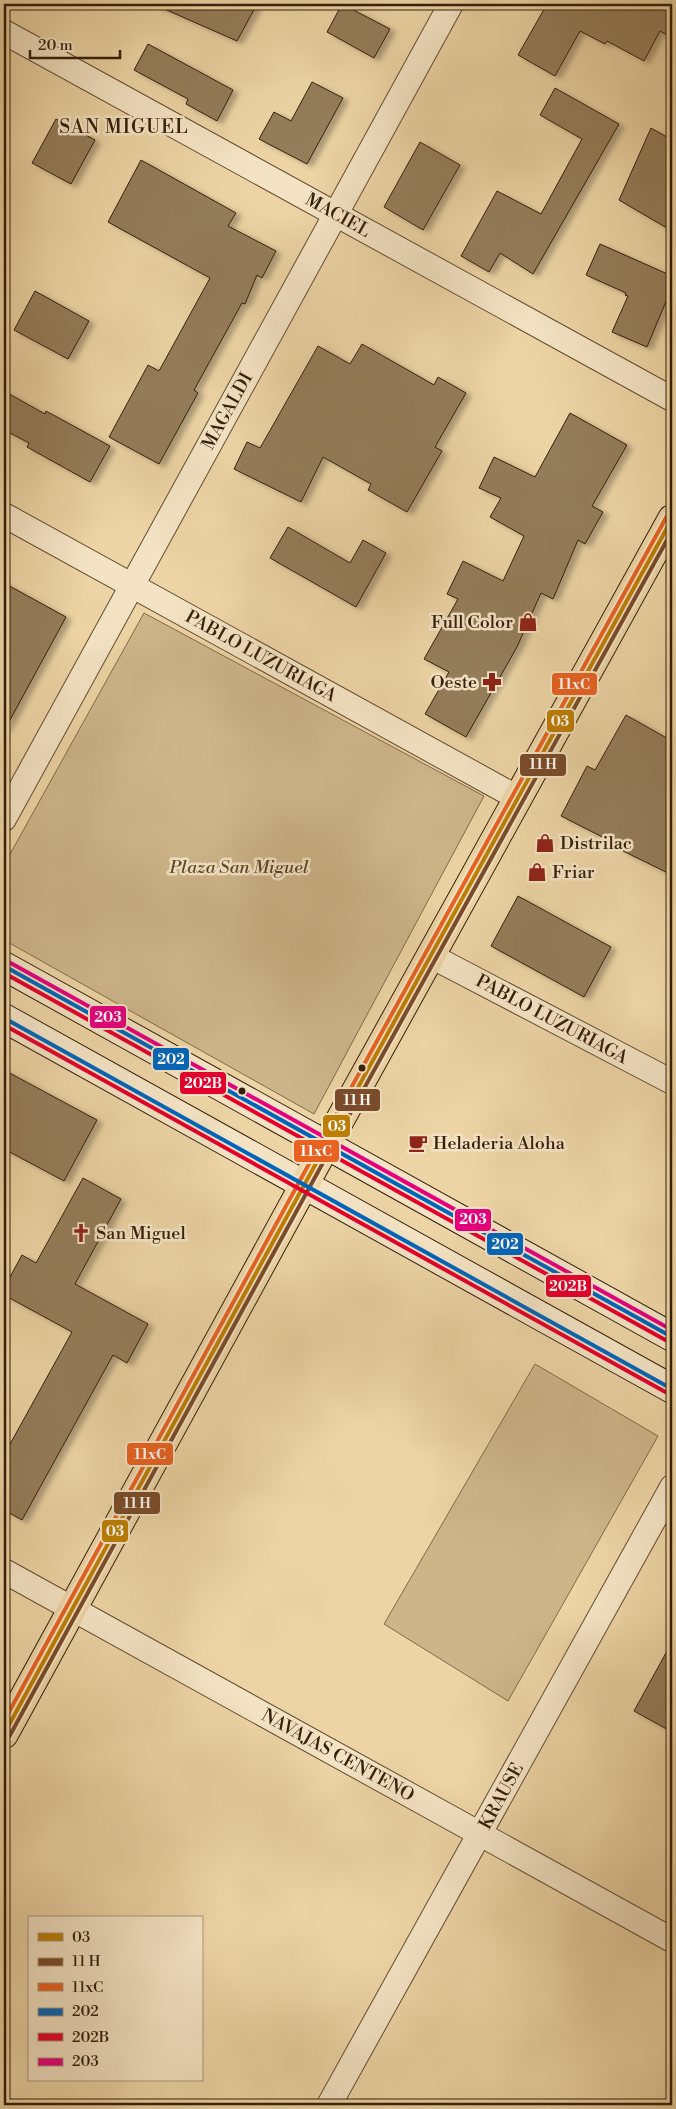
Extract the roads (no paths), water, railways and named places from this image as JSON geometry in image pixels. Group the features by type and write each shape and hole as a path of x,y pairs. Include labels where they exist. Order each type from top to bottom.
{"main road":[{"path":"4,1734 304,1184 518,798 670,530"},
{"path":"4,966 672,1337"},
{"path":"4,1018 672,1389"}],"street":[{"name":"MAGALDI","path":"4,819 451,4"},
{"name":"MACIEL","path":"4,32 672,400"},
{"name":"PABLO LUZURIAGA","path":"4,515 518,798"},
{"name":"PABLO LUZURIAGA","path":"431,956 672,1082"},
{"name":"KRAUSE","path":"329,2105 672,1487"},
{"name":"NAVAJAS CENTENO","path":"4,1570 672,1940"}],"place":[{"name":"Full Color","path":"528,622"},
{"name":"Oeste","path":"492,682"},
{"name":"Distrilac","path":"545,843"},
{"name":"Friar","path":"537,872"},
{"name":"Heladeria Aloha","path":"418,1143"},
{"name":"San Miguel","path":"81,1233"}],"district":[{"name":"SAN MIGUEL","path":"124,126"}],"park label":[{"name":"Plaza San Miguel","path":"239,867"}]}
